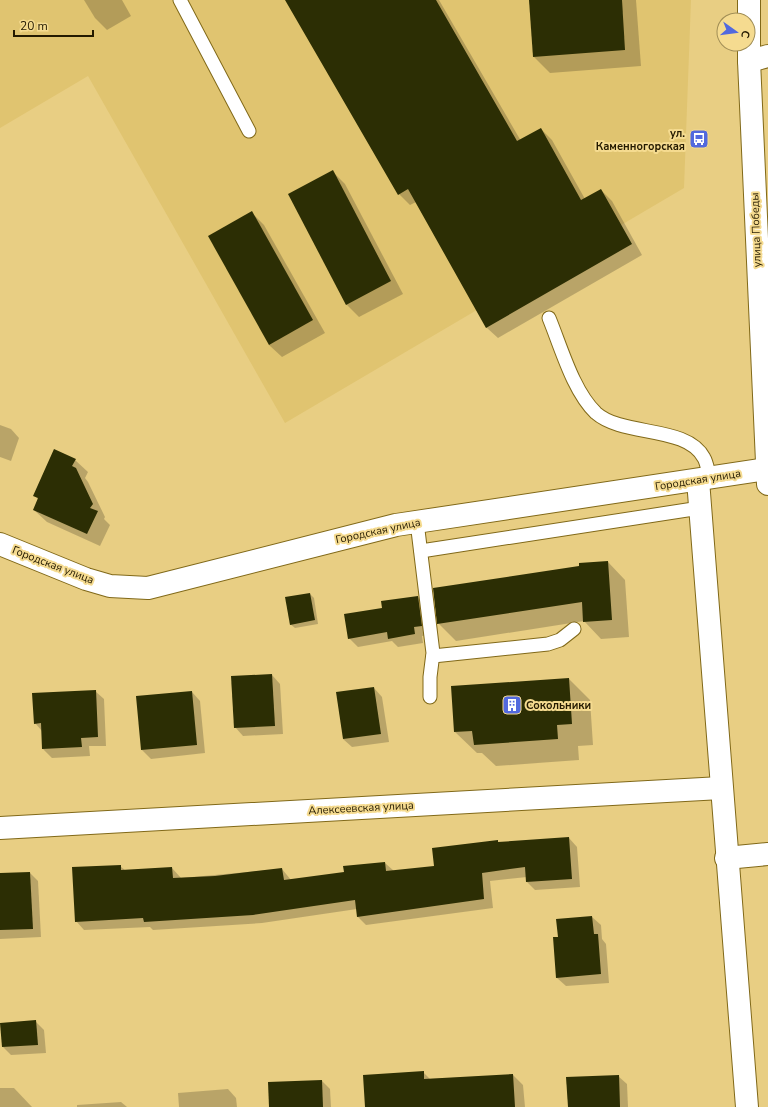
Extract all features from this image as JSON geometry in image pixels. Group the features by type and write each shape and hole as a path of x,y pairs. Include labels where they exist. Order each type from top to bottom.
{"street":[{"name":"улица Победы","path":"749,0 759,58 767,477"},
{"name":"Городская улица","path":"0,544 86,579 110,586 148,588 396,525 704,479 767,477"},
{"path":"704,479 700,508 726,858 747,1107"},
{"name":"Алексеевская улица","path":"0,828 721,788"},
{"path":"726,858 768,854"}],"lane":[{"path":"180,0 250,131"},
{"path":"549,318 583,397 597,414 613,423 689,443 704,457 704,479"},
{"path":"421,551 700,508"},
{"path":"417,522 433,656 430,677 430,697"},
{"path":"433,656 548,644 560,640 574,629"}],"shaded area":[{"path":"0,0 691,0 684,188 285,423 88,76 0,128"}],"building":[{"path":"285,0 436,0 517,141 541,128 581,200 601,189 632,244 486,328 408,189 398,195"},
{"path":"529,0 622,0 625,50 533,57"},
{"path":"333,170 391,281 346,305 288,194"},
{"path":"252,211 313,320 269,345 208,236"},
{"path":"54,449 76,459 72,466 76,468 93,504 90,508 98,511 87,534 33,510 38,498 33,496"},
{"path":"608,561 612,620 583,622 582,602 437,624 433,588 579,566 579,563"},
{"path":"310,593 315,620 290,625 285,597"},
{"path":"418,596 422,626 414,627 415,634 388,639 387,632 348,639 344,614 382,608 381,601"},
{"path":"272,674 275,726 234,728 231,676"},
{"name":"Сокольники","path":"569,678 572,724 557,725 558,739 474,745 472,731 454,732 451,686"},
{"path":"374,687 381,734 343,739 336,692"},
{"path":"96,690 98,737 81,738 82,747 42,749 41,723 34,724 32,693"},
{"path":"192,691 197,745 141,750 136,696"},
{"path":"569,837 572,879 526,882 525,867 482,873 484,899 357,917 355,900 253,915 144,922 143,918 75,922 72,867 121,865 121,870 172,867 173,878 215,876 282,868 284,880 344,872 343,866 385,862 386,871 434,866 432,848 498,840 498,842"},
{"path":"30,872 33,929 0,930 0,873"},
{"path":"592,916 594,934 598,934 601,974 556,978 553,937 558,937 556,919"},
{"path":"36,1020 38,1045 2,1047 0,1023"},
{"path":"424,1071 424,1079 513,1074 515,1107 365,1107 363,1075"},
{"path":"619,1075 620,1107 568,1107 566,1077"},
{"path":"322,1080 323,1107 269,1107 268,1082"}],"place":[{"name":"ул. Каменногорская","path":"699,139"},
{"name":"Сокольники","path":"512,705"}]}
